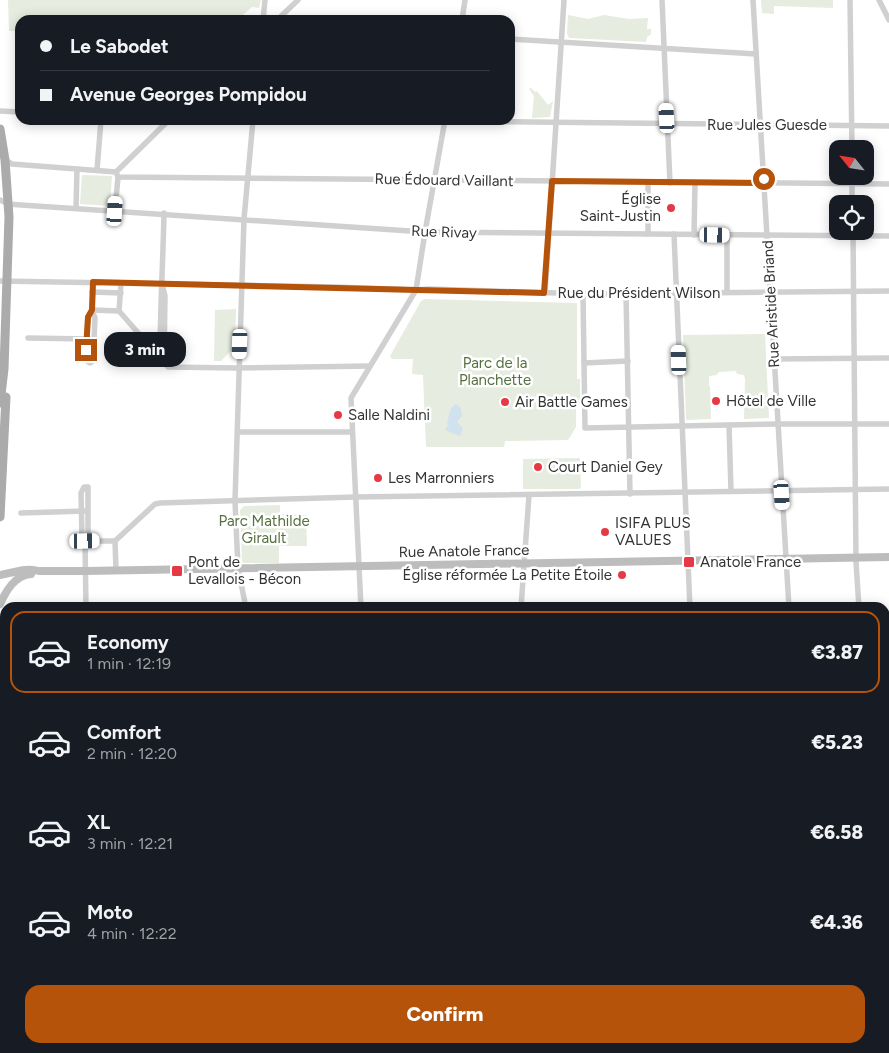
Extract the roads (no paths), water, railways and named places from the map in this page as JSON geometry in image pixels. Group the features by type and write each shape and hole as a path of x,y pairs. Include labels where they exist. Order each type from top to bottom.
{"main road":[{"path":"0,129 4,160 4,369 0,403"},
{"path":"0,517 6,377 4,369"},
{"name":"Rue Anatole France","path":"0,575 20,570 85,571 889,557"},
{"path":"1,602 10,586 18,578 39,571"}],"street":[{"path":"264,15 266,0"},
{"path":"281,15 298,0"},
{"path":"463,15 465,0"},
{"path":"544,293 564,0"},
{"path":"662,0 670,183"},
{"name":"Rue Aristide Briand","path":"753,0 789,602"},
{"path":"850,0 852,140"},
{"path":"879,0 889,20"},
{"path":"515,39 756,54"},
{"path":"0,111 15,112"},
{"name":"Rue Jules Guesde","path":"515,122 889,126"},
{"path":"97,170 101,125"},
{"path":"115,211 117,174 164,125"},
{"path":"245,602 238,568 236,501 244,219 253,125"},
{"path":"362,602 351,398 416,290 444,125"},
{"name":"Rue Édouard Vaillant","path":"4,160 12,164 78,168 117,174 248,178 829,184"},
{"path":"76,208 78,168"},
{"path":"648,183 648,234"},
{"path":"694,235 695,183"},
{"name":"Rue Édouard Vaillant","path":"874,184 889,184"},
{"name":"Rue Rivay","path":"4,202 425,232 767,236 829,235"},
{"path":"162,361 165,320 163,284 164,214"},
{"path":"674,234 690,602"},
{"path":"727,235 727,292"},
{"name":"Rue Rivay","path":"874,235 889,236"},
{"path":"853,240 856,558 860,602"},
{"name":"Rue du Président Wilson","path":"3,280 583,294 889,291"},
{"path":"92,310 88,317 84,360 90,363 93,361 95,318 92,310 93,282"},
{"path":"119,311 121,283"},
{"path":"162,361 160,296 163,284"},
{"path":"92,292 121,294"},
{"path":"583,294 585,428 889,424"},
{"path":"626,294 630,494"},
{"path":"92,310 119,311 168,367 370,366"},
{"path":"28,338 94,339"},
{"path":"774,359 889,358"},
{"path":"584,363 628,361"},
{"path":"729,426 731,491"},
{"path":"238,432 352,432"},
{"path":"85,541 115,541 155,504 160,503 356,497 889,489"},
{"path":"521,602 529,495"},
{"path":"21,513 85,511 88,535 85,541 86,602"},
{"path":"115,541 116,570"}],"water":[{"path":"455,404 460,407 462,416 457,422 463,428 460,436 447,431 445,428 450,425 447,425 450,410"}],"place":[{"name":"Église Saint-Justin","path":"671,208"},
{"name":"Hôtel de Ville","path":"716,401"},
{"name":"Air Battle Games","path":"505,402"},
{"name":"Salle Naldini","path":"338,415"},
{"name":"Court Daniel Gey","path":"538,467"},
{"name":"Les Marronniers","path":"378,478"},
{"name":"ISIFA PLUS VALUES","path":"605,532"},
{"name":"Anatole France","path":"689,562"},
{"name":"Pont de Levallois - Bécon","path":"177,571"},
{"name":"Église réformée La Petite Étoile","path":"622,575"}],"park label":[{"name":"Parc de la Planchette","path":"495,372"},
{"name":"Parc Mathilde Girault","path":"264,530"}]}
